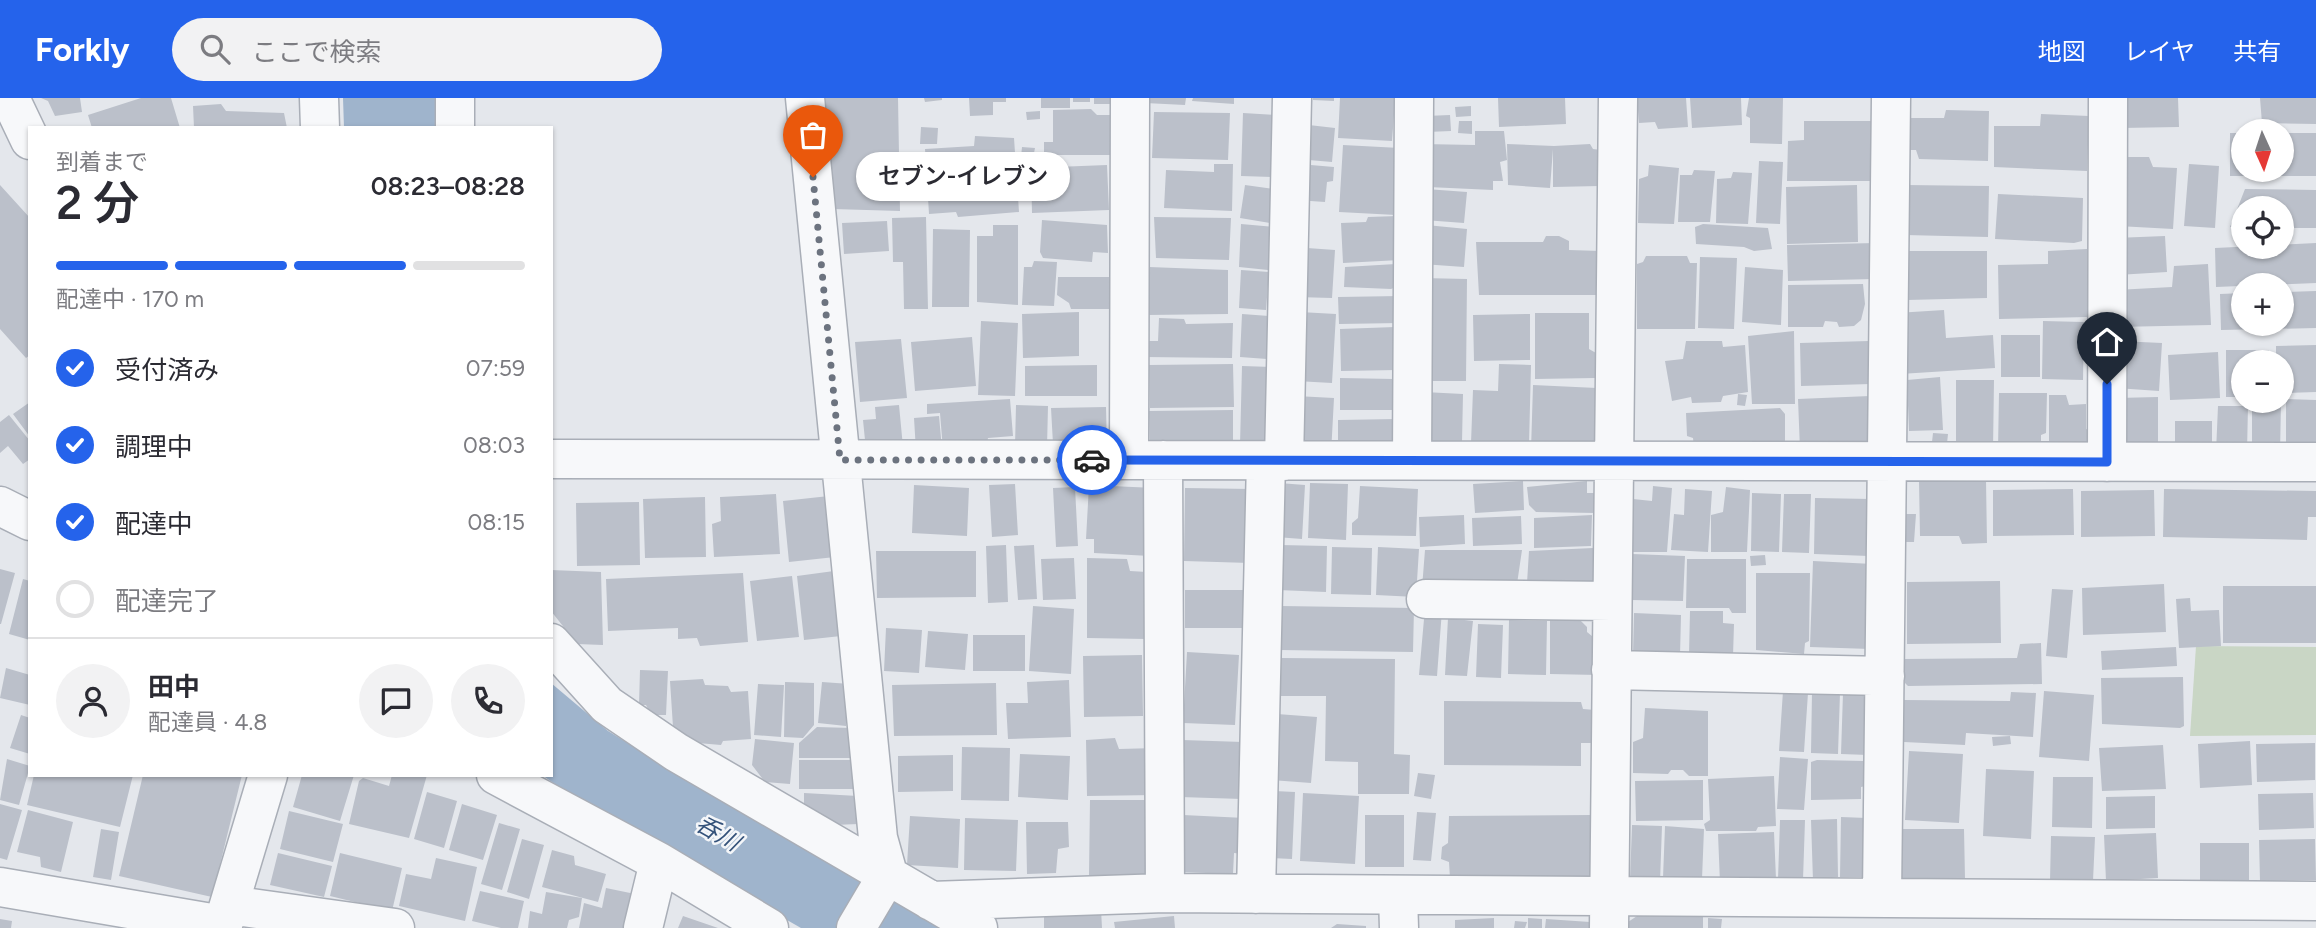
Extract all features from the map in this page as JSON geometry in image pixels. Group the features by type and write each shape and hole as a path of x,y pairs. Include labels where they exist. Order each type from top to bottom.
{"street":[{"path":"10,98 28,135"},
{"path":"318,98 320,126"},
{"path":"455,98 455,126"},
{"path":"805,98 878,838 886,877 856,928"},
{"path":"1130,98 1165,894"},
{"path":"1256,894 1292,98"},
{"path":"1412,460 1414,98"},
{"path":"1609,912 1618,98"},
{"path":"1868,907 1885,676 1891,98"},
{"path":"2107,462 2108,98"},
{"path":"553,459 2316,462"},
{"path":"0,506 28,520"},
{"path":"1426,599 1611,601"},
{"path":"553,645 607,705 656,739 886,877 978,928"},
{"path":"1611,670 1885,676"},
{"path":"224,920 267,777"},
{"path":"500,777 659,862 769,928"},
{"path":"643,928 659,862"},
{"path":"0,887 224,920 395,928"},
{"path":"930,901 1256,894 1398,912 1609,912 1868,907 2056,913 2316,901"}],"green space":[{"path":"2196,646 2316,647 2316,735 2190,736"}],"water":[{"path":"343,98 435,98 435,126 344,126"},
{"name":"呑川","path":"553,685 608,731 670,769 957,928 801,928 580,802 545,777 553,777"}],"building":[{"path":"41,98 80,98 82,112 55,116 48,101"},
{"path":"141,98 171,98 179,126 91,126 88,115"},
{"path":"818,98 898,98 900,211 833,209"},
{"path":"924,98 942,98 942,100 925,102"},
{"path":"969,98 1006,98 1006,102 993,102 993,115 970,116"},
{"path":"1041,98 1070,98 1070,108 1041,108"},
{"path":"1073,98 1090,98 1090,102 1073,102"},
{"path":"1094,98 1117,98 1117,104 1094,104"},
{"path":"1146,98 1186,98 1185,105 1145,103"},
{"path":"1193,98 1234,98 1234,104 1192,101"},
{"path":"1334,98 1334,101 1313,100"},
{"path":"1340,98 1401,98 1401,113 1394,115 1392,141 1338,138"},
{"path":"1498,98 1565,98 1566,124 1499,127"},
{"path":"1637,98 1686,98 1688,127 1658,129 1655,122 1639,123"},
{"path":"1690,98 1741,98 1742,125 1692,128"},
{"path":"1749,98 1783,98 1782,144 1750,143 1750,118 1746,116"},
{"path":"2120,98 2178,98 2179,127 2121,128"},
{"path":"2260,98 2316,98 2316,124 2294,124 2294,119 2262,119"},
{"path":"221,104 226,111 284,113 287,126 194,126 193,106"},
{"path":"1471,106 1471,116 1456,117 1455,107"},
{"path":"1091,109 1097,115 1111,115 1110,155 1044,155 1044,142 1053,142 1053,110"},
{"path":"1946,110 1989,111 1988,161 1919,159 1916,150 1905,150 1905,118 1944,118"},
{"path":"1040,111 1040,119 1027,120 1026,112"},
{"path":"1154,112 1230,113 1228,160 1152,158"},
{"path":"1243,113 1277,115 1275,177 1241,176"},
{"path":"2041,114 2089,116 2087,171 1994,167 1994,126 2040,126"},
{"path":"1450,115 1451,131 1427,132 1426,116"},
{"path":"1459,121 1472,121 1472,134 1458,133"},
{"path":"1804,121 1874,121 1874,181 1787,181 1788,141 1804,140"},
{"path":"1300,124 1335,128 1332,162 1297,159"},
{"path":"921,127 938,128 937,144 920,144"},
{"path":"1475,131 1504,131 1507,160 1500,162 1503,181 1493,181 1493,190 1428,187 1422,144 1475,145"},
{"path":"2230,133 2231,133 2231,176"},
{"path":"2294,133 2316,133 2316,176 2294,176"},
{"path":"975,136 1014,138 1019,212 958,217 956,212 929,214 925,149 974,146"},
{"path":"1507,144 1590,144 1593,149 1601,150 1599,186 1553,187 1553,149 1550,188 1508,185"},
{"path":"1343,145 1400,148 1396,215 1339,212"},
{"path":"1022,147 1035,148 1033,158 1021,157"},
{"path":"2122,157 2149,157 2153,167 2177,168 2173,229 2118,226"},
{"path":"1759,161 1783,162 1780,224 1756,223"},
{"path":"1214,164 1233,164 1232,211 1164,208 1166,170 1214,172"},
{"path":"1299,164 1334,167 1333,181 1327,182 1325,202 1296,200"},
{"path":"2189,164 2219,166 2215,228 2184,226"},
{"path":"1107,165 1109,210 1032,213 1031,168"},
{"path":"1649,165 1679,168 1674,224 1638,223 1639,179 1648,176"},
{"path":"1694,170 1715,171 1710,222 1678,222 1680,175 1692,175"},
{"path":"1733,172 1752,173 1748,224 1716,223 1717,179 1731,178"},
{"path":"0,185 28,216 28,356 26,358 0,329"},
{"path":"1245,185 1274,189 1270,223 1240,218"},
{"path":"1857,185 1858,242 1787,244 1786,187"},
{"path":"1906,185 1989,186 1988,237 1905,235"},
{"path":"1426,189 1467,192 1464,223 1424,220"},
{"path":"2245,189 2316,190 2316,228 2294,228 2294,196 2242,196"},
{"path":"1998,194 2083,198 2082,241 2074,243 1995,239"},
{"path":"1398,216 1400,260 1343,263 1341,223 1366,222 1368,217"},
{"path":"926,217 928,309 904,309 903,262 893,262 892,218"},
{"path":"1154,217 1231,218 1229,260 1156,258"},
{"path":"1042,220 1107,225 1108,253 1093,252 1092,262 1043,258 1040,252"},
{"path":"887,221 889,251 844,254 842,223"},
{"path":"1241,224 1276,227 1274,255 1269,259 1268,270 1239,267"},
{"path":"1703,224 1768,228 1772,249 1754,251 1744,247 1696,244 1695,227"},
{"path":"993,225 1018,225 1018,305 977,302 977,236 993,236"},
{"path":"1426,225 1467,229 1464,267 1422,264"},
{"path":"933,229 970,230 969,307 932,307"},
{"path":"1546,236 1559,236 1569,241 1569,250 1601,251 1601,295 1479,295 1476,242 1543,242"},
{"path":"2165,236 2167,272 2117,275 2115,238"},
{"path":"1876,243 1874,279 1788,281 1787,245"},
{"path":"2316,243 2316,283 2294,284 2294,273 2231,273 2231,286 2216,287 2215,248 2231,247 2231,259 2294,259 2294,244"},
{"path":"1307,248 1335,250 1332,298 1296,297"},
{"path":"2087,249 2088,317 1999,319 1998,265 2048,264 2048,251"},
{"path":"1906,251 1987,251 1987,298 1907,300"},
{"path":"1646,256 1687,256 1690,263 1697,263 1695,329 1637,329 1637,264 1643,262"},
{"path":"1700,257 1737,258 1734,329 1698,328"},
{"path":"1034,261 1057,262 1054,306 1022,305 1024,267 1032,267"},
{"path":"1396,264 1398,286 1391,289 1344,287 1345,267"},
{"path":"2208,264 2211,325 2117,327 2116,290 2172,287 2174,266"},
{"path":"1149,267 1228,270 1228,314 1147,315"},
{"path":"1745,267 1783,270 1781,325 1742,322"},
{"path":"1241,270 1269,272 1266,310 1239,308"},
{"path":"1058,277 1110,277 1110,309 1071,309 1069,303 1057,295"},
{"path":"1422,278 1467,279 1466,381 1428,381"},
{"path":"1863,284 1865,304 1861,320 1854,326 1839,327 1837,322 1825,321 1823,327 1788,327 1788,285"},
{"path":"2316,291 2316,328 2294,328 2294,292"},
{"path":"2220,294 2231,294 2231,330 2221,330"},
{"path":"1400,296 1400,323 1339,324 1338,297"},
{"path":"1944,310 1946,338 1993,335 1995,368 1900,374 1896,313"},
{"path":"1079,312 1079,356 1023,358 1022,314"},
{"path":"1300,312 1336,314 1332,383 1296,381"},
{"path":"1535,313 1589,313 1589,349 1596,353 1595,378 1535,379"},
{"path":"1242,314 1269,316 1267,359 1240,357"},
{"path":"1530,314 1530,360 1474,361 1473,315"},
{"path":"1159,318 1184,319 1186,324 1233,323 1232,358 1145,357 1145,341 1158,341"},
{"path":"981,321 1018,323 1015,396 978,395"},
{"path":"2043,321 2084,322 2083,380 2042,379"},
{"path":"1395,327 1397,370 1341,371 1340,329"},
{"path":"1794,331 1795,404 1752,404 1748,336"},
{"path":"2001,335 2040,335 2040,377 2001,377"},
{"path":"972,337 976,386 915,391 911,342"},
{"path":"901,339 907,398 860,402 855,342"},
{"path":"1686,341 1722,341 1723,347 1745,345 1748,392 1723,396 1721,402 1692,403 1691,397 1672,401 1665,361 1683,359"},
{"path":"1869,341 1871,384 1801,386 1800,343"},
{"path":"2119,341 2162,343 2159,391 2116,388"},
{"path":"2316,345 2316,392 2294,393 2294,350 2276,350 2276,346"},
{"path":"2226,350 2231,350 2231,397 2226,397"},
{"path":"2218,352 2220,398 2170,400 2168,355"},
{"path":"1233,364 1234,407 1150,408 1149,365"},
{"path":"1499,364 1531,365 1529,445 1471,443 1473,390 1498,391"},
{"path":"1097,365 1097,396 1025,396 1025,366"},
{"path":"1242,366 1274,367 1272,445 1240,445"},
{"path":"1940,377 1943,430 1909,431 1907,380"},
{"path":"1340,378 1394,379 1394,410 1340,410"},
{"path":"1956,380 1994,380 1993,450 1956,449"},
{"path":"1533,385 1597,388 1595,452 1531,450"},
{"path":"1424,392 1463,394 1462,442 1423,442"},
{"path":"1999,393 2047,393 2046,433 2041,435 2041,449 1998,449"},
{"path":"1738,394 1747,395 1745,406 1737,405"},
{"path":"2049,395 2066,395 2069,405 2086,404 2086,429 2091,431 2089,454 2049,454"},
{"path":"1296,396 1334,398 1331,454 1293,451"},
{"path":"1870,396 1873,446 1800,450 1798,399"},
{"path":"2158,397 2158,451 2117,451 2117,398"},
{"path":"1010,399 1013,436 988,438 986,446 943,450 940,413 927,414 927,404"},
{"path":"2294,399 2316,400 2316,451 2286,451 2286,413 2294,413"},
{"path":"28,403 28,434 13,414"},
{"path":"899,405 903,447 866,450 863,420 876,419 875,407"},
{"path":"1016,405 1048,406 1047,447 1015,446"},
{"path":"2218,406 2231,406 2231,413 2248,413 2247,452 2216,452"},
{"path":"1106,407 1107,448 1108,435 1111,438 1111,453 1053,444 1051,408"},
{"path":"1780,408 1785,414 1785,449 1694,448 1693,438 1687,436 1686,413"},
{"path":"1233,410 1233,445 1150,446 1149,411"},
{"path":"2252,413 2281,413 2280,454 2252,454"},
{"path":"9,415 28,439 28,460 23,464 8,446 0,453 0,422"},
{"path":"939,416 942,449 916,451 914,418"},
{"path":"1397,419 1398,453 1338,454 1338,420"},
{"path":"2175,421 2212,421 2212,450 2175,450"},
{"path":"1933,433 1948,434 1946,453 1931,451"},
{"path":"1986,480 1987,543 1962,544 1959,536 1920,536 1919,481"},
{"path":"1523,481 1524,510 1475,513 1473,484"},
{"path":"1587,481 1587,493 1599,493 1596,513 1536,512 1529,505 1527,487"},
{"path":"1279,483 1305,485 1302,539 1276,537"},
{"path":"1310,483 1348,484 1346,540 1308,538"},
{"path":"1015,484 1018,535 992,537 989,485"},
{"path":"914,485 969,488 967,536 912,533"},
{"path":"1089,485 1155,488 1150,556 1094,553 1094,539 1086,539"},
{"path":"1360,486 1418,489 1416,536 1352,535 1352,523 1358,518"},
{"path":"1653,486 1672,488 1667,552 1633,552 1633,499 1652,501"},
{"path":"1075,487 1078,546 1056,547 1053,488"},
{"path":"1726,487 1750,490 1747,552 1711,552 1711,515 1723,512"},
{"path":"1185,488 1251,489 1250,563 1184,561"},
{"path":"1685,489 1712,491 1708,552 1671,550 1674,514 1684,515"},
{"path":"2073,489 2074,535 1993,536 1993,490"},
{"path":"2164,489 2316,491 2316,517 2308,517 2307,540 2163,537"},
{"path":"2154,490 2155,536 2081,537 2081,491"},
{"path":"1752,493 1781,494 1779,552 1751,551"},
{"path":"776,494 780,554 714,557 712,524 721,521 720,497"},
{"path":"1784,494 1811,494 1809,553 1782,552"},
{"path":"829,496 835,557 789,562 783,501"},
{"path":"705,497 706,557 645,558 643,499"},
{"path":"1815,498 1871,499 1869,556 1814,554"},
{"path":"639,502 640,565 577,566 576,503"},
{"path":"1901,514 1916,514 1914,542 1900,542"},
{"path":"1464,515 1465,544 1420,547 1419,517"},
{"path":"1592,515 1591,546 1534,548 1534,518"},
{"path":"1521,516 1522,544 1473,546 1472,518"},
{"path":"1006,545 1008,602 988,603 986,546"},
{"path":"1034,545 1037,599 1018,600 1014,546"},
{"path":"1280,545 1327,546 1326,592 1278,590"},
{"path":"1332,547 1372,548 1371,595 1331,594"},
{"path":"1378,547 1419,549 1416,597 1376,595"},
{"path":"1593,548 1595,586 1527,583 1529,551"},
{"path":"1425,550 1522,550 1517,584 1422,588"},
{"path":"876,551 976,551 976,597 877,598"},
{"path":"1632,554 1685,556 1683,601 1631,600"},
{"path":"1765,555 1766,565 1751,566 1750,556"},
{"path":"1074,558 1076,599 1043,600 1041,559"},
{"path":"1087,558 1127,559 1130,571 1147,572 1146,639 1087,638"},
{"path":"1687,559 1746,559 1746,613 1732,613 1729,608 1686,608"},
{"path":"1813,561 1873,564 1870,649 1810,647"},
{"path":"0,569 15,573 1,624 0,624"},
{"path":"553,570 601,572 603,645 577,644 553,614"},
{"path":"834,571 841,636 804,640 797,576"},
{"path":"743,573 748,642 700,646 697,638 678,639 678,628 608,631 606,579"},
{"path":"1756,573 1810,573 1809,641 1805,643 1804,654 1756,650"},
{"path":"792,576 799,637 757,641 750,581"},
{"path":"23,579 28,580 28,639 9,634"},
{"path":"2000,581 2001,643 1907,644 1907,582"},
{"path":"2164,584 2166,632 2083,635 2082,588"},
{"path":"2223,586 2316,586 2316,643 2223,643"},
{"path":"2052,589 2073,590 2067,658 2046,656"},
{"path":"1185,590 1246,590 1246,628 1185,628"},
{"path":"2190,598 2191,611 2219,610 2221,646 2179,648 2176,599"},
{"path":"1033,606 1074,609 1071,674 1029,671"},
{"path":"1281,606 1414,608 1413,652 1280,650"},
{"path":"1425,608 1442,610 1437,676 1419,675"},
{"path":"1690,611 1723,611 1723,623 1734,624 1733,656 1689,655"},
{"path":"1634,613 1681,615 1680,656 1633,655"},
{"path":"1448,618 1473,621 1467,676 1445,675"},
{"path":"1509,620 1547,621 1546,675 1508,674"},
{"path":"1550,620 1580,620 1587,627 1587,632 1598,641 1598,675 1550,674"},
{"path":"1478,624 1503,625 1501,678 1476,677"},
{"path":"886,628 922,630 919,673 884,671"},
{"path":"928,631 968,634 965,670 925,667"},
{"path":"973,635 1025,635 1025,671 973,671"},
{"path":"2041,643 2042,684 1908,686 1905,683 1904,659 2017,658 2020,644"},
{"path":"2176,647 2177,666 2102,670 2101,651"},
{"path":"1187,652 1239,655 1235,725 1183,723"},
{"path":"1142,655 1143,716 1084,717 1083,656"},
{"path":"1281,658 1395,659 1394,754 1410,755 1409,794 1358,794 1358,762 1325,761 1326,696 1281,696"},
{"path":"6,668 28,674 28,705 0,698"},
{"path":"640,670 668,671 666,715 651,715 646,705 639,705"},
{"path":"2183,677 2184,726 2102,724 2101,678"},
{"path":"703,679 705,685 728,686 731,692 748,691 751,739 723,741 721,745 686,742 673,727 670,681"},
{"path":"1069,680 1071,737 1008,739 1006,703 1028,703 1027,682"},
{"path":"785,682 814,683 814,725 803,738 784,737"},
{"path":"822,682 850,684 846,726 818,723"},
{"path":"996,683 997,735 894,736 892,685"},
{"path":"758,684 784,685 781,737 754,735"},
{"path":"1783,691 1808,693 1804,752 1779,751"},
{"path":"2044,691 2094,695 2089,761 2039,757"},
{"path":"1812,692 1840,693 1838,754 1811,753"},
{"path":"2011,692 2036,693 2033,737 1966,733 1965,745 1904,742 1904,700 2010,701"},
{"path":"1843,693 1870,694 1868,755 1841,754"},
{"path":"1444,701 1581,702 1583,709 1595,710 1594,743 1581,743 1581,766 1444,765"},
{"path":"1645,708 1708,711 1708,776 1689,776 1683,770 1671,770 1668,774 1633,773 1633,742 1643,738"},
{"path":"1277,714 1317,717 1311,783 1271,780"},
{"path":"21,715 28,717 28,753 10,748"},
{"path":"817,727 852,728 851,758 799,758 799,743"},
{"path":"2010,736 2011,744 1993,746 1992,737"},
{"path":"1115,738 1119,749 1156,748 1156,795 1087,796 1086,740"},
{"path":"755,739 794,743 790,784 765,782 752,765"},
{"path":"1182,740 1243,742 1242,799 1180,797"},
{"path":"2250,741 2252,785 2200,788 2198,744"},
{"path":"2315,743 2315,780 2257,782 2256,744"},
{"path":"2163,745 2166,789 2102,791 2099,748"},
{"path":"962,747 1010,748 1009,801 961,800"},
{"path":"1909,751 1963,754 1959,823 1905,820"},
{"path":"1020,754 1070,756 1068,800 1018,797"},
{"path":"953,755 953,791 898,792 898,756"},
{"path":"1780,757 1808,759 1804,810 1777,809"},
{"path":"7,759 28,765 19,805 0,800"},
{"path":"799,760 857,760 857,789 799,789"},
{"path":"1864,761 1871,785 1861,787 1861,799 1811,800 1811,762"},
{"path":"1986,769 2034,771 2031,839 1983,836"},
{"path":"1418,773 1435,775 1431,799 1414,796"},
{"path":"1774,776 1776,826 1758,827 1756,831 1706,831 1704,824 1710,820 1708,779"},
{"path":"34,777 132,777 120,827 27,805"},
{"path":"143,777 242,777 212,897 119,876"},
{"path":"301,777 353,777 340,821 293,807"},
{"path":"391,777 426,777 409,838 349,824 359,781 363,778 389,786"},
{"path":"2053,777 2093,777 2092,828 2052,827"},
{"path":"1703,780 1703,820 1636,821 1635,781"},
{"path":"1274,791 1295,792 1292,859 1271,858"},
{"path":"427,792 457,801 444,848 414,839"},
{"path":"804,793 858,796 859,824 833,825 804,808"},
{"path":"1303,793 1359,796 1355,864 1300,861"},
{"path":"2313,793 2314,828 2259,830 2258,794"},
{"path":"2155,796 2155,828 2106,829 2106,797"},
{"path":"1090,800 1155,800 1155,876 1089,875"},
{"path":"0,804 22,810 7,860 0,858"},
{"path":"462,804 497,815 483,860 449,850"},
{"path":"28,810 73,822 61,872 41,867 40,857 17,852"},
{"path":"289,811 343,824 333,862 280,849"},
{"path":"1417,812 1436,813 1431,861 1413,860"},
{"path":"1183,815 1245,818 1243,854 1234,853 1233,874 1181,872"},
{"path":"1365,815 1404,815 1404,867 1365,867"},
{"path":"1592,815 1591,878 1450,878 1449,862 1441,859 1442,847 1448,843 1449,816"},
{"path":"910,816 960,819 958,868 907,865"},
{"path":"1841,817 1867,818 1866,877 1840,877"},
{"path":"965,818 1018,820 1016,871 964,870"},
{"path":"1837,819 1838,877 1813,881 1811,820"},
{"path":"1780,820 1805,820 1803,880 1778,879"},
{"path":"1026,822 1068,822 1069,847 1058,849 1056,873 1027,874"},
{"path":"499,823 520,829 502,890 481,884"},
{"path":"1632,825 1662,826 1660,882 1630,881"},
{"path":"1665,826 1704,829 1702,879 1663,878"},
{"path":"101,829 119,832 111,880 93,877"},
{"path":"1899,829 1964,829 1965,879 1899,880"},
{"path":"1774,832 1776,879 1720,883 1718,834"},
{"path":"2156,833 2158,878 2106,881 2104,835"},
{"path":"2051,836 2095,837 2093,881 2050,881"},
{"path":"522,839 544,845 529,899 507,892"},
{"path":"2315,839 2316,880 2260,881 2259,840"},
{"path":"2200,843 2249,843 2249,882 2200,882"},
{"path":"552,850 574,856 575,865 606,874 598,902 542,887"},
{"path":"278,853 332,866 324,897 270,885"},
{"path":"340,853 402,868 392,911 330,896"},
{"path":"436,858 477,867 465,921 399,906 406,874 431,879"},
{"path":"606,888 635,894 628,928 579,928 584,903 602,908"},
{"path":"480,891 524,901 518,928 501,928 472,921"},
{"path":"546,892 582,898 579,917 569,920 567,928 528,928 530,911 542,914"},
{"path":"1101,909 1102,928 1044,928 1044,912"},
{"path":"683,916 718,928 678,928"},
{"path":"1174,916 1175,928 1115,928 1114,922"},
{"path":"1637,916 1703,917 1703,928 1629,928 1628,922"},
{"path":"1494,918 1494,928 1455,928 1455,920"},
{"path":"1528,918 1542,919 1542,928 1528,928"},
{"path":"1708,918 1722,919 1721,928 1708,928"},
{"path":"0,919 12,921 11,928 0,928"},
{"path":"1546,919 1590,922 1590,928 1545,928"},
{"path":"1515,921 1527,922 1525,928 1514,928"},
{"path":"1337,924 1366,926 1366,928 1331,928"}],"way so far":[{"path":"813,177 840,460 1092,460"}],"place":[{"name":"セブン-イレブン","path":"813,177"}],"route":[{"path":"1092,460 2107,462 2107,384"}]}
